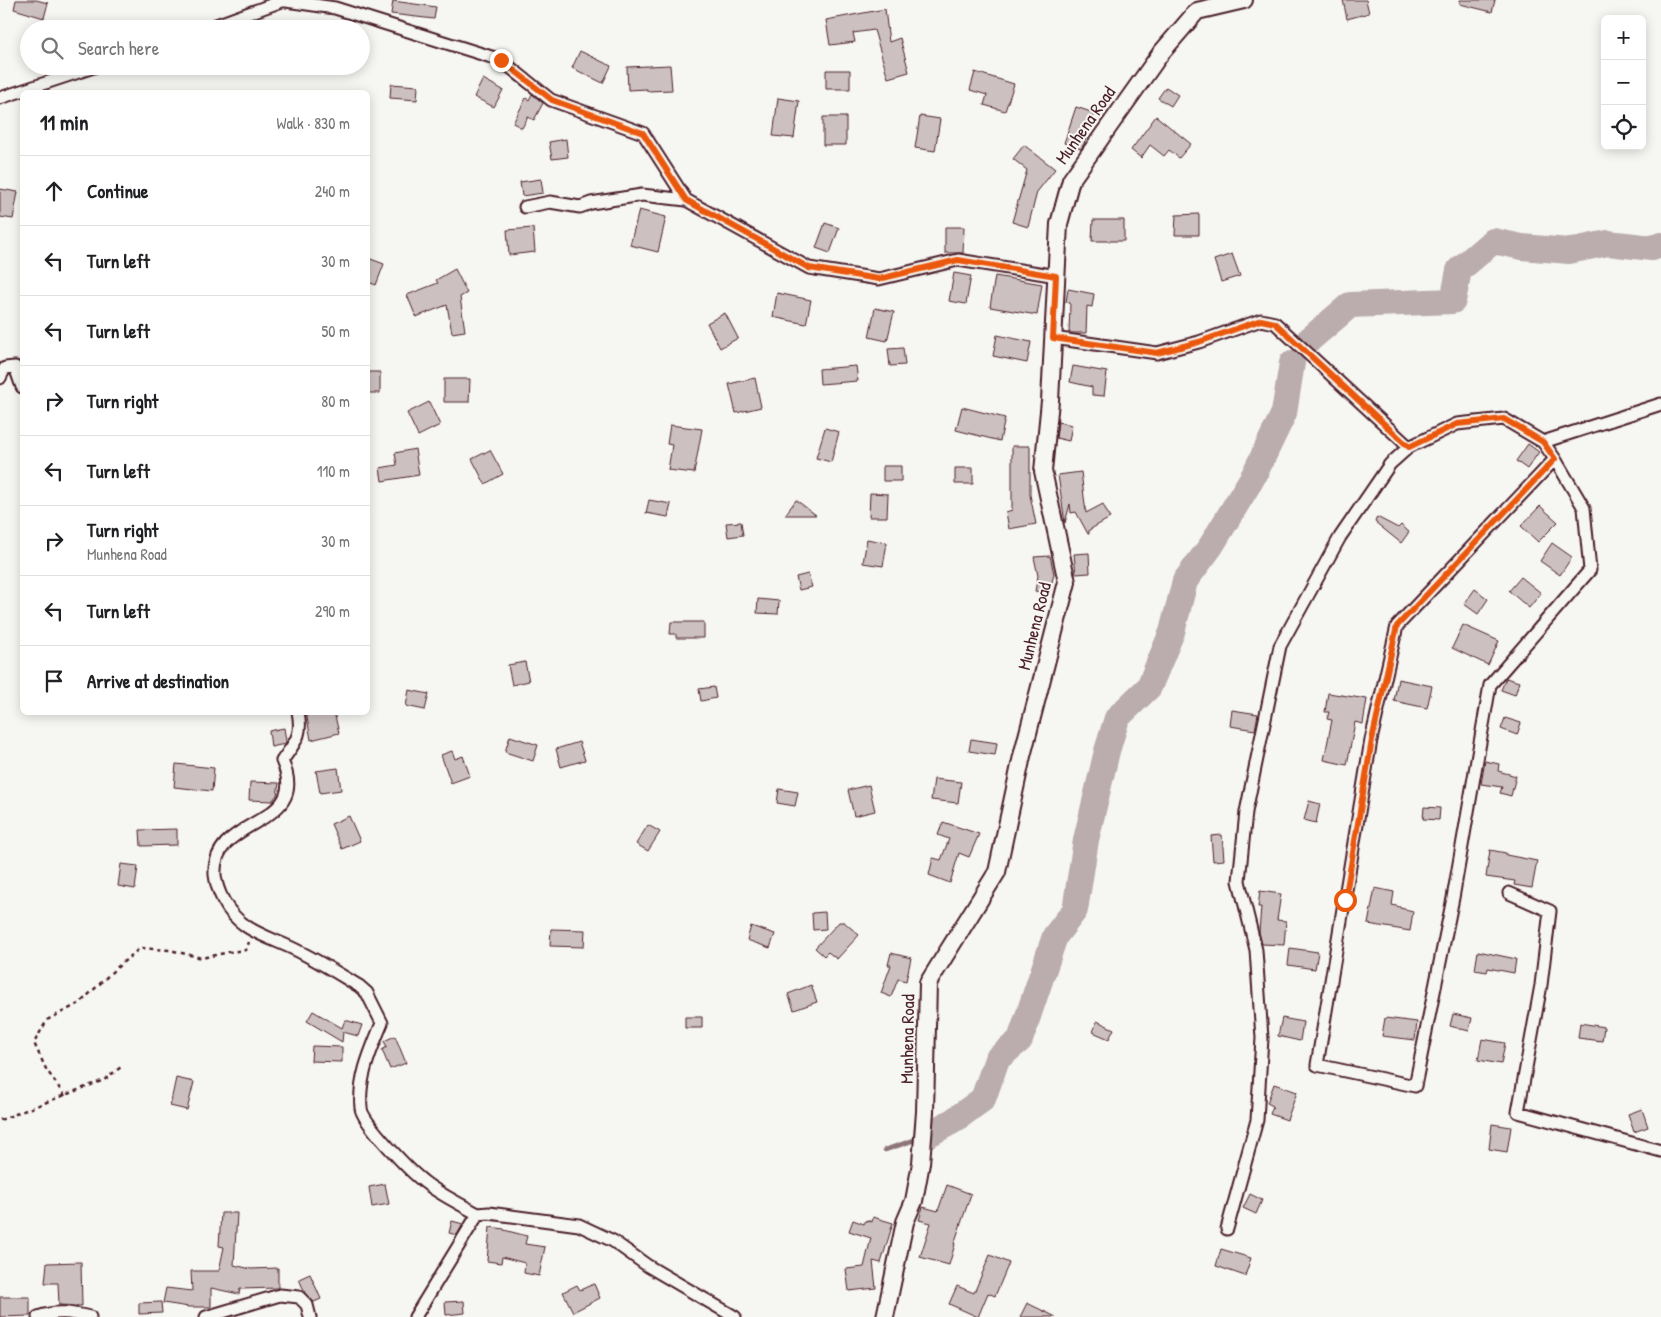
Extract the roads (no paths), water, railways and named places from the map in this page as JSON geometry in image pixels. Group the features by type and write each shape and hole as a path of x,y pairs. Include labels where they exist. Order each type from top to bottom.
{"street":[{"path":"229,20 281,0 335,8 501,60 552,100 643,133 686,200"},
{"name":"Munhena Road","path":"885,1317 905,1222 914,1201 921,1163 925,1112 928,983 997,872 1022,756 1067,582 1043,471 1059,224 1071,180 1161,53 1197,11 1234,1"},
{"path":"24,90 70,75"},
{"path":"0,98 20,91"},
{"path":"525,207 550,202 580,207 591,203 642,195 686,200 809,268 879,279 958,260 1056,276"},
{"path":"1053,338 1157,353 1199,342 1261,320 1275,323 1409,447"},
{"path":"0,378 5,368 15,367 20,381"},
{"path":"1543,442 1661,404"},
{"path":"1227,1229 1257,1120 1262,1038 1256,950 1239,881 1246,812 1280,646 1340,537 1390,464 1409,447 1457,424 1504,419 1543,442 1555,459 1584,508 1590,570 1490,685 1453,898 1416,1086 1317,1065 1372,740 1397,626 1555,459"},
{"path":"299,715 301,725 298,737 282,761 287,772 289,784 286,797 279,808 232,837 218,855 215,874 218,891 229,911 243,926 299,951 359,986 367,993 382,1023 368,1058 361,1091 361,1110 373,1130 422,1180 478,1214 490,1213 579,1225 613,1241 648,1266 735,1317"},
{"path":"1508,893 1550,911 1541,985 1518,1112 1661,1151"},
{"path":"415,1317 478,1214"},
{"path":"206,1317 280,1295 299,1297 306,1305 310,1317"},
{"path":"38,1317 48,1313 65,1312 90,1317"}],"waterway":[{"path":"1309,340 1350,305 1453,301 1459,270 1493,241 1522,247 1569,251 1608,243 1652,248 1661,245"},
{"path":"929,1134 953,1121 983,1099 997,1059 1020,1040 1055,936 1075,910 1086,840 1107,751 1117,718 1149,687 1172,632 1185,581 1211,546 1254,475 1284,413 1292,363"},
{"path":"885,1150 917,1139"}]}
